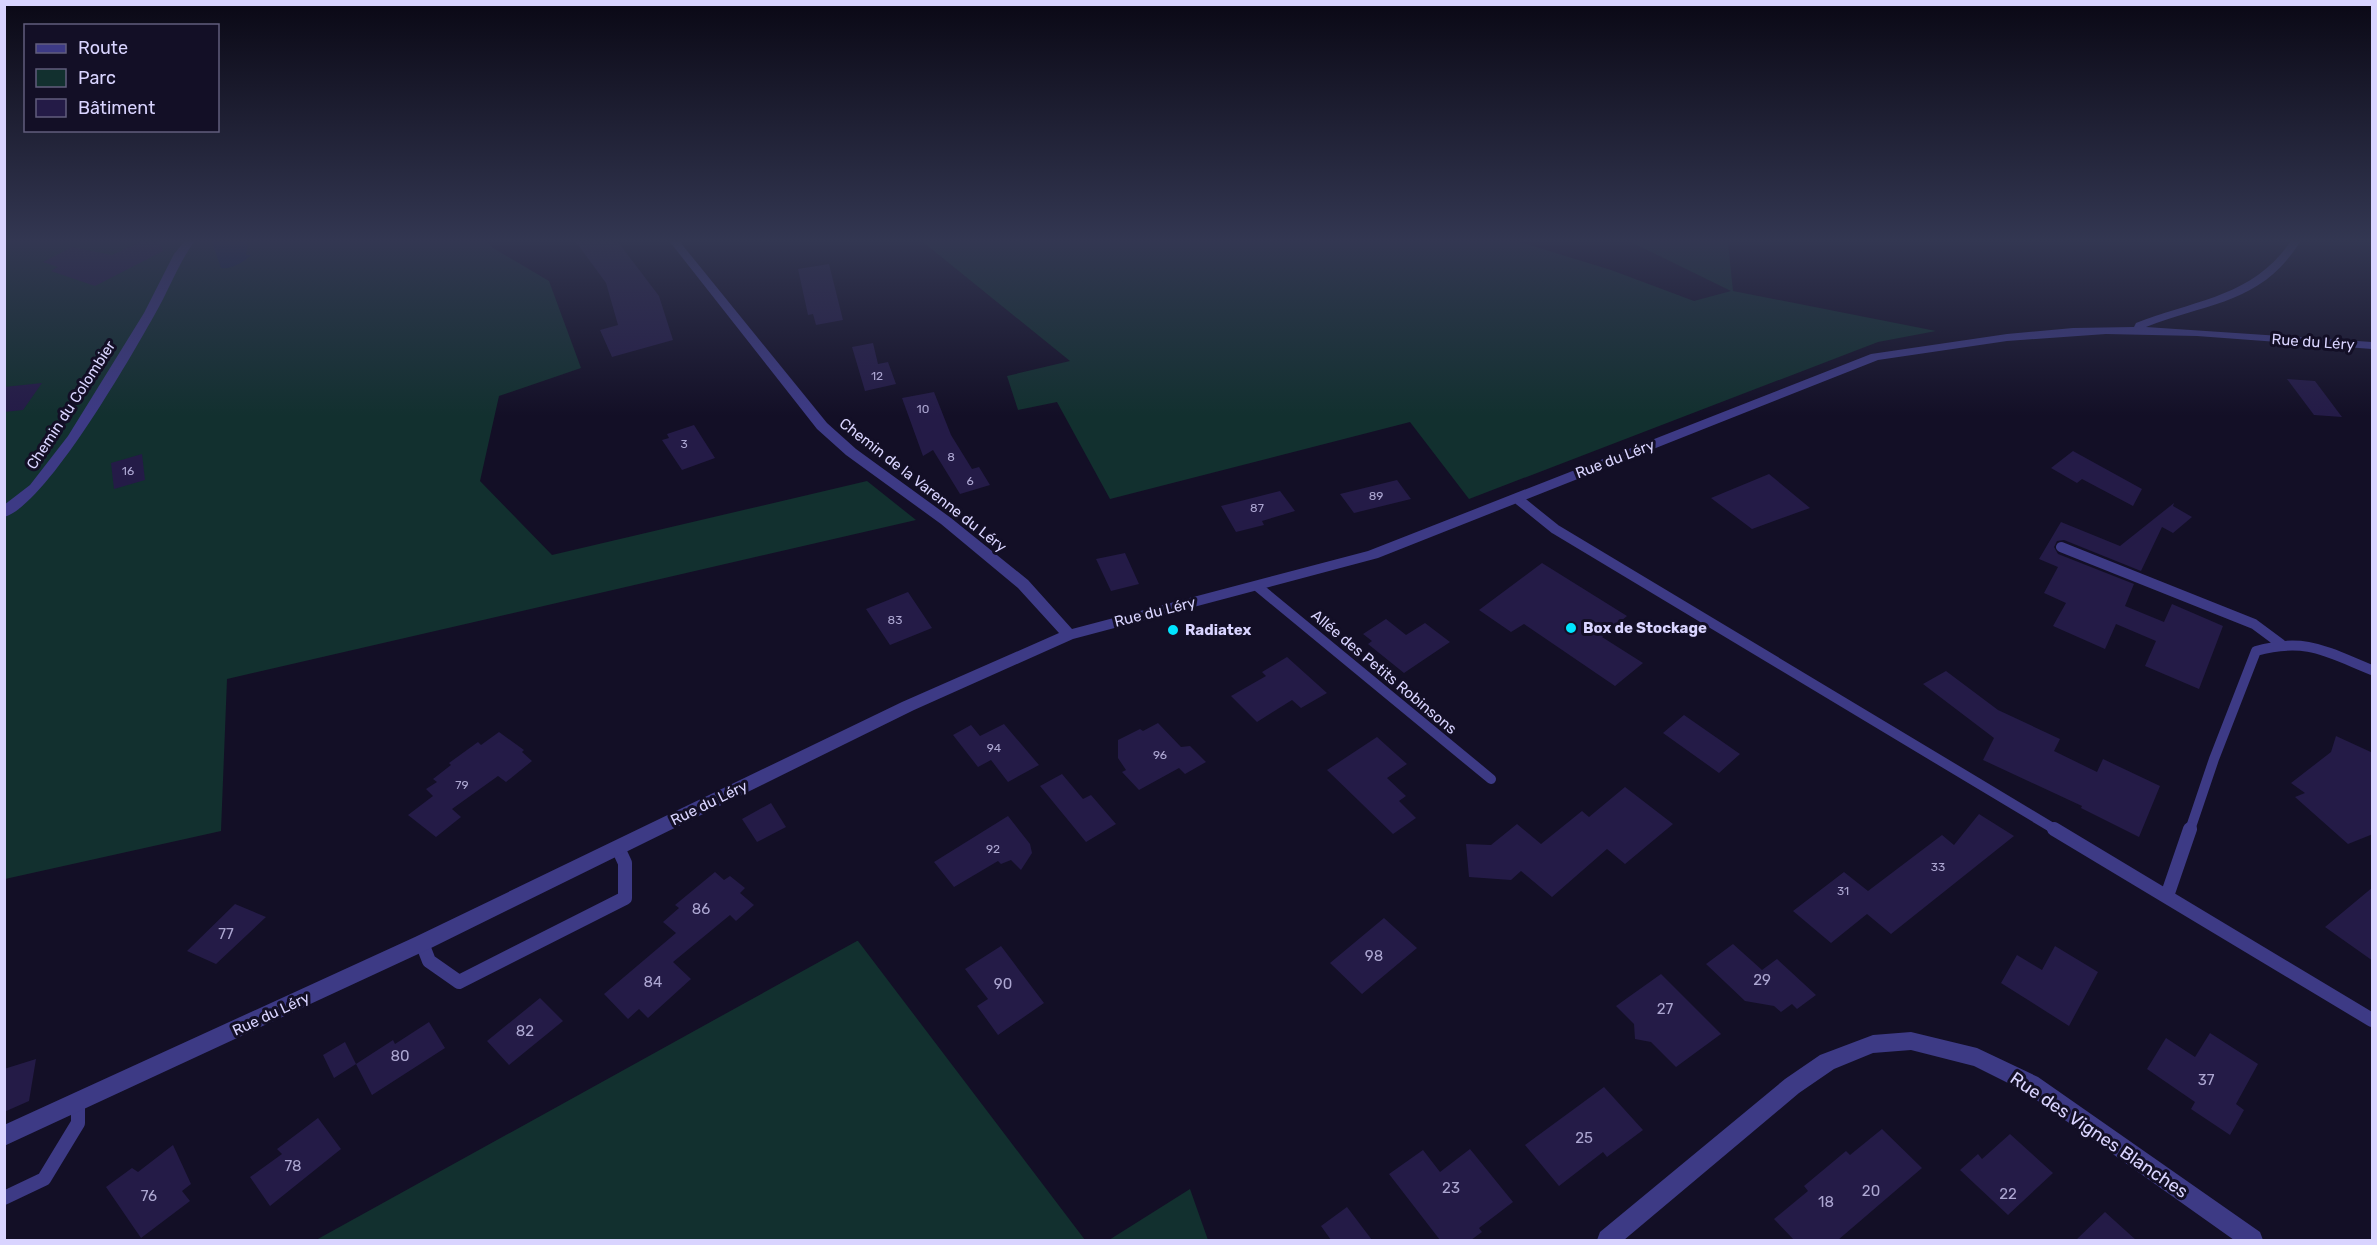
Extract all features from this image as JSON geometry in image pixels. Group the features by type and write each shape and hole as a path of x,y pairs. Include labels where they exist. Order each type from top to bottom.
{"street":[{"name":"Chemin du Colombier","path":"4,513 35,488 73,438 157,300"},
{"name":"Chemin de la Varenne du Léry","path":"721,300 822,426 851,452 946,521 1023,584 1069,635"},
{"path":"2140,330 2140,325 2164,314 2213,300"},
{"name":"Rue du Léry","path":"4,1136 423,944 908,706 1069,635 1373,555 1875,357 1960,342 2088,331 2140,330 2373,346"},
{"name":"Rue des Vignes Blanches","path":"1615,1238 1792,1086 1827,1062 1873,1044 1911,1041 1977,1057 2031,1084 2252,1240"}],"lane":[{"path":"1516,498 1555,529 2373,1020"},
{"path":"2061,547 2254,624 2281,644"},
{"name":"Allée des Petits Robinsons","path":"1258,587 1491,779"},
{"path":"2167,896 2214,759 2256,651 2281,644 2315,647 2373,670"},
{"path":"423,944 429,961 459,982 625,898 625,863 618,848"},
{"path":"4,1198 44,1179 78,1123 78,1102"}],"green space":[{"path":"4,300 556,300 581,368 499,396 480,481 552,555 867,481 916,520 227,679 221,831 5,879"},
{"path":"995,300 1779,300 1936,331 1878,342 1469,499 1410,422 1110,499 1057,402 1018,410 1007,376 1070,361"},
{"path":"857,941 1085,1240 316,1240"},
{"path":"1190,1189 1208,1240 1109,1240"}],"building":[{"path":"611,300 660,300 673,340 612,357 600,330 618,325"},
{"path":"805,300 838,300 843,320 816,325 813,314 808,315"},
{"path":"873,343 878,364 888,362 896,384 865,391 852,347"},
{"path":"2287,379 2315,381 2342,417 2314,415"},
{"path":"42,383 23,410 4,412 4,387"},
{"path":"934,392 951,435 972,469 979,467 990,485 960,494 933,450 923,456 902,398"},
{"path":"694,425 715,458 682,470 662,440 669,438 667,434"},
{"path":"2073,451 2142,489 2133,506 2082,479 2077,483 2051,468"},
{"path":"142,454 145,480 114,489 111,463"},
{"path":"1769,474 1810,508 1752,529 1711,498"},
{"path":"1397,480 1411,499 1354,513 1340,494"},
{"path":"1280,491 1295,511 1262,521 1264,525 1236,532 1221,506"},
{"path":"2174,503 2173,506 2192,517 2173,533 2162,527 2141,571 2064,540 2057,541 2054,547 2058,554 2134,584 2125,606 2164,622 2172,604 2223,626 2199,689 2145,666 2156,641 2116,624 2105,649 2053,626 2066,603 2044,593 2058,567 2039,559 2061,522 2120,546"},
{"path":"1125,553 1139,584 1111,591 1096,559"},
{"name":"Box de Stockage","path":"1542,563 1627,616 1602,637 1643,663 1615,686 1524,624 1511,632 1479,610"},
{"path":"908,592 932,628 890,645 866,609"},
{"path":"1386,619 1406,635 1425,623 1450,642 1404,673 1368,644 1372,641 1363,634"},
{"path":"1287,657 1327,693 1301,708 1292,700 1257,722 1231,696 1266,676 1262,672"},
{"path":"1946,671 1998,710 2060,739 2054,751 2097,772 2103,759 2160,786 2139,837 2081,808 2082,806 1983,760 1994,738 1923,684"},
{"path":"1684,715 1740,754 1719,773 1663,733"},
{"path":"1158,723 1181,747 1190,746 1206,762 1185,774 1179,768 1139,790 1122,772 1126,770 1118,758 1118,740"},
{"path":"1004,724 1039,765 1008,782 991,760 978,767 953,735 971,725 980,736"},
{"path":"499,732 524,750 522,752 532,761 506,782 498,776 452,809 461,817 436,837 408,815 433,796 426,789 437,782 433,779 451,765 449,763 478,742 481,745"},
{"path":"2336,736 2373,753 2373,834 2348,844 2295,797 2305,793 2291,783 2331,752"},
{"path":"1377,737 1407,764 1387,778 1406,796 1399,801 1416,818 1393,834 1327,770"},
{"path":"1062,774 1083,799 1091,795 1116,824 1086,842 1040,786"},
{"path":"1625,787 1673,824 1625,864 1607,849 1552,897 1521,871 1511,880 1469,877 1466,844 1491,845 1517,824 1541,844 1582,811 1589,817"},
{"path":"771,803 786,827 757,842 742,819"},
{"path":"1979,814 2014,836 1891,934 1867,914 1831,943 1793,911 1844,872 1868,891 1942,835 1954,845"},
{"path":"1008,816 1030,844 1032,853 1021,870 1011,860 1001,864 998,861 954,887 934,862"},
{"path":"715,872 724,880 730,876 745,888 740,893 754,905 736,921 730,915 673,962 691,979 648,1018 639,1009 628,1019 604,994 676,933 663,922 679,908 675,905"},
{"path":"2373,887 2373,961 2325,927"},
{"path":"235,904 266,917 216,964 187,951"},
{"path":"1384,918 1417,948 1362,994 1330,963"},
{"path":"1733,944 1762,970 1777,959 1816,995 1797,1009 1792,1004 1781,1012 1774,1006 1745,1001 1706,964"},
{"path":"1001,946 1044,1003 998,1035 977,1006 988,999 965,969"},
{"path":"2055,946 2098,972 2069,1026 2001,983 2017,955 2042,970"},
{"path":"1661,974 1721,1034 1676,1067 1651,1042 1635,1039 1634,1024 1616,1006"},
{"path":"540,998 563,1021 509,1065 487,1041"},
{"path":"429,1022 445,1048 372,1095 356,1064 393,1040 395,1044"},
{"path":"2210,1033 2258,1064 2236,1104 2244,1110 2230,1135 2191,1109 2195,1102 2147,1069 2166,1038 2195,1057"},
{"path":"345,1042 356,1064 334,1078 323,1055"},
{"path":"36,1059 29,1101 4,1112 4,1069"},
{"path":"1604,1087 1643,1130 1607,1157 1603,1152 1559,1186 1525,1145"},
{"path":"318,1118 341,1149 270,1206 250,1177 282,1154 277,1149"},
{"path":"1882,1129 1922,1168 1838,1240 1794,1240 1774,1219 1808,1191 1804,1186 1846,1151 1850,1155"},
{"path":"2010,1134 2053,1173 2008,1215 1960,1170 1978,1154 1982,1159"},
{"path":"173,1145 191,1184 182,1191 190,1201 141,1238 106,1187 132,1168 138,1172"},
{"path":"1470,1149 1513,1202 1479,1228 1482,1232 1471,1240 1440,1240 1389,1174 1423,1150 1440,1172"},
{"path":"1347,1207 1372,1240 1331,1240 1321,1226"},
{"path":"2105,1212 2136,1240 2076,1240"}],"place":[{"name":"Box de Stockage","path":"1571,628"},
{"name":"Radiatex","path":"1173,630"}]}
